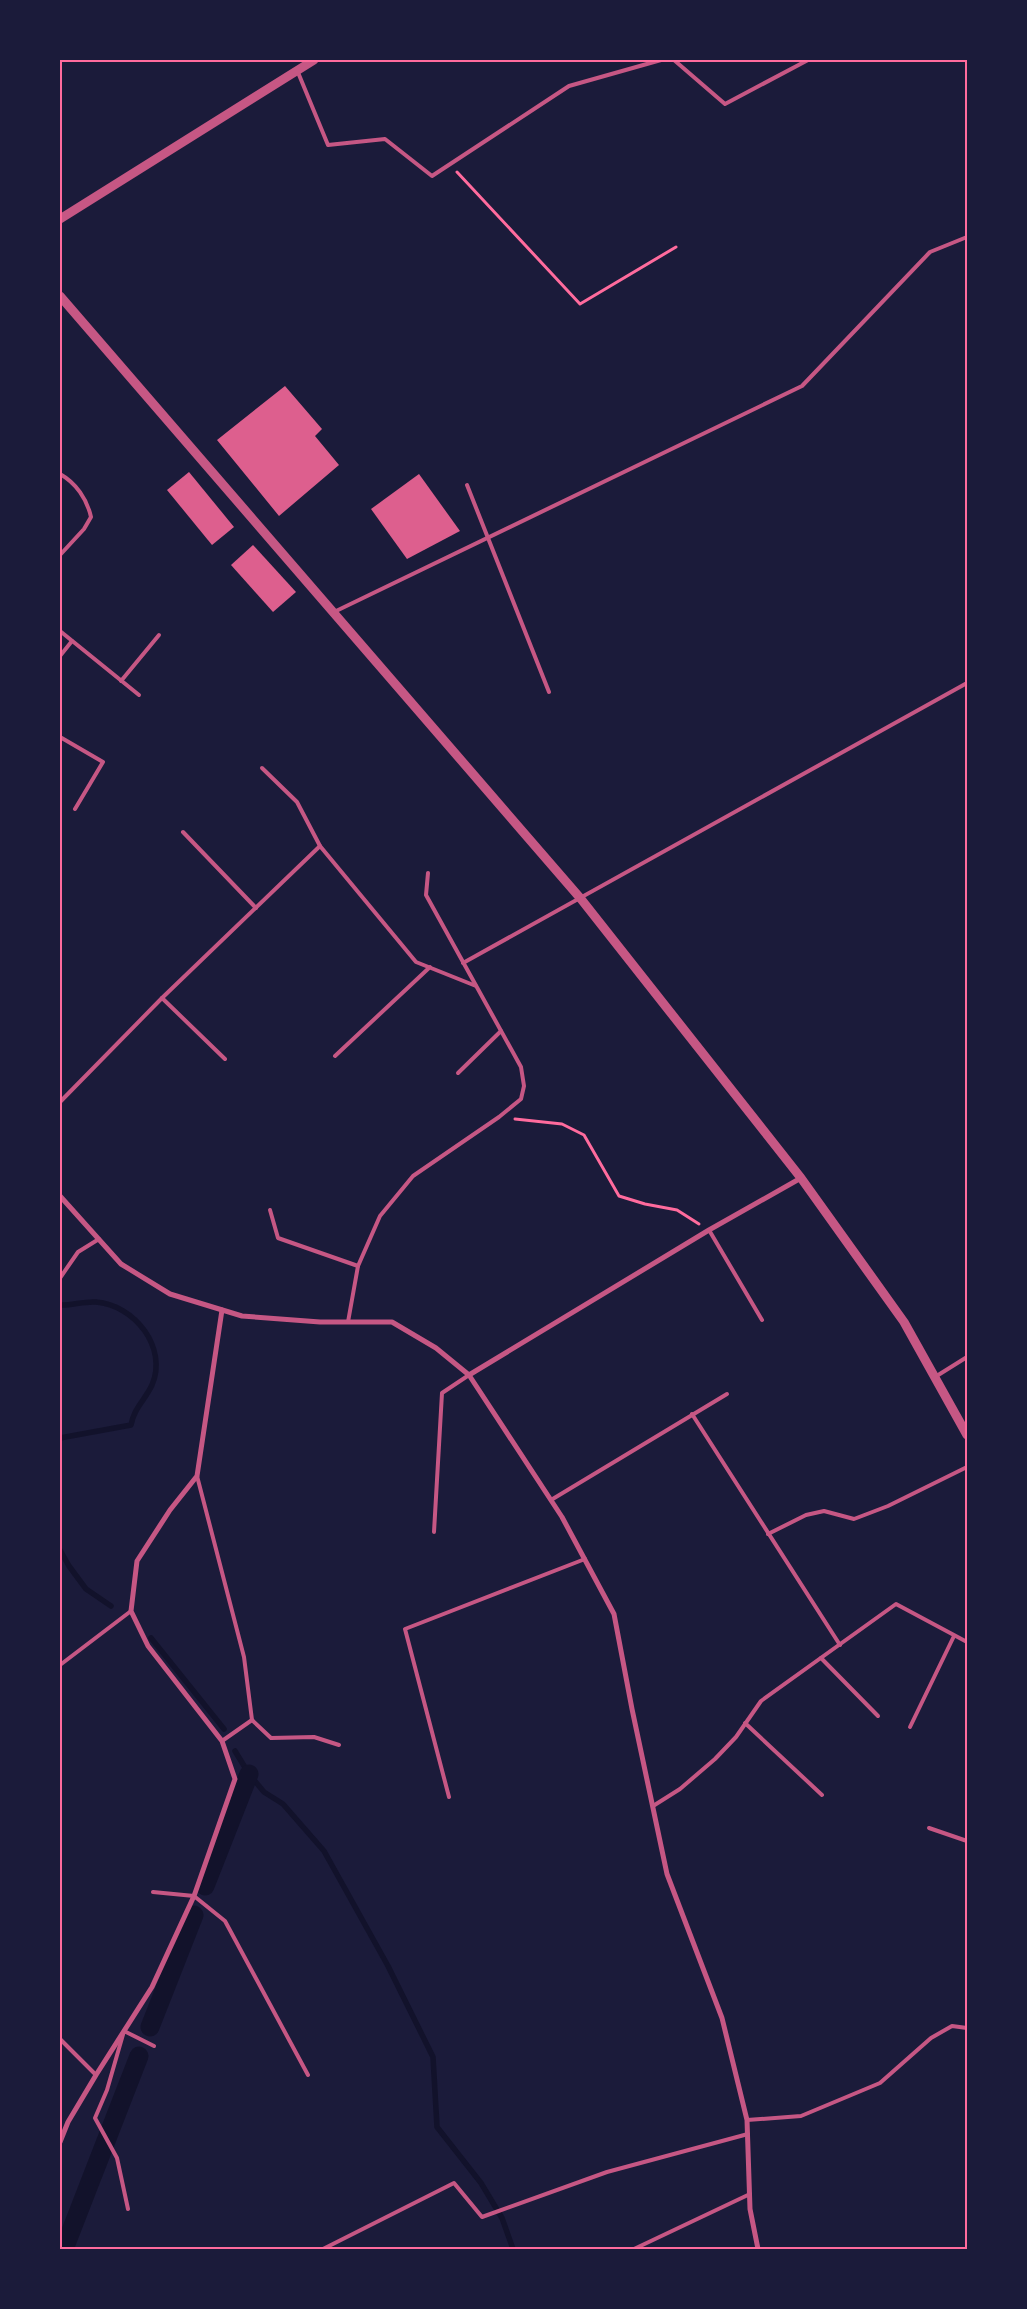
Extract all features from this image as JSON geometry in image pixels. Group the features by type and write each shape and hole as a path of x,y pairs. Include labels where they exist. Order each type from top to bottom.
{"street":[{"path":"60,219 314,60"},
{"path":"60,296 581,899 801,1178 904,1322 967,1435"},
{"path":"468,1375 709,1230 801,1178"},
{"path":"60,1196 122,1264 170,1294 242,1316 348,1322 392,1322 436,1348 468,1375 551,1500 614,1614 668,1874 722,2018 747,2120 750,2209 758,2249"},
{"path":"60,2142 68,2122 152,1987 194,1896 235,1779 222,1740 148,1646 130,1611 137,1561 170,1510 197,1476 222,1310"}],"lane":[{"path":"297,70 328,145 385,139 432,176 568,86 661,60"},
{"path":"674,60 725,104 808,60"},
{"path":"334,612 802,386 930,252 967,237"},
{"path":"60,474 68,479 88,502 91,517 84,529 60,555"},
{"path":"467,485 549,692"},
{"path":"60,631 139,695"},
{"path":"121,681 159,635"},
{"path":"60,656 72,641"},
{"path":"463,962 581,899 967,683"},
{"path":"60,737 103,762 75,809"},
{"path":"262,768 298,802 320,846 416,962 476,986"},
{"path":"183,832 256,908"},
{"path":"60,1102 162,998 320,846"},
{"path":"348,1322 358,1266 380,1216 413,1176 499,1117 521,1099 524,1086 521,1067 426,895 428,873"},
{"path":"335,1056 430,967"},
{"path":"162,998 225,1059"},
{"path":"458,1074 501,1031"},
{"path":"270,1210 278,1238 358,1266"},
{"path":"709,1230 762,1320"},
{"path":"60,1278 78,1252 99,1239"},
{"path":"935,1377 967,1357"},
{"path":"434,1532 442,1392 468,1375"},
{"path":"551,1500 726,1394"},
{"path":"692,1414 840,1645"},
{"path":"768,1534 806,1514 824,1512 854,1519 888,1506 967,1466"},
{"path":"197,1476 244,1657 252,1720 271,1738 314,1737 339,1745"},
{"path":"449,1797 405,1629 585,1559"},
{"path":"653,1806 680,1789 715,1758 761,1701 896,1604 967,1642"},
{"path":"60,1665 130,1611"},
{"path":"910,1727 954,1636"},
{"path":"821,1658 878,1716"},
{"path":"222,1740 252,1720"},
{"path":"745,1723 822,1796"},
{"path":"929,1828 967,1841"},
{"path":"153,1892 194,1896 225,1921 308,2075"},
{"path":"747,2120 801,2116 880,2083 931,2038 952,2026 967,2028"},
{"path":"128,2209 118,2158 95,2118 106,2090 124,2031 154,2046"},
{"path":"60,2039 96,2075"},
{"path":"324,2249 454,2183 482,2217 508,2206 608,2172 748,2134"},
{"path":"634,2249 750,2194"}],"path":[{"path":"450,164 580,304 676,247"},
{"path":"499,1117 562,1124 584,1135 619,1196 645,1204 678,1210 709,1230"}],"building":[{"path":"285,386 322,429 315,436 339,465 279,516 217,440"},
{"path":"189,472 234,527 212,545 167,490"},
{"path":"419,474 460,531 407,559 371,509"},
{"path":"253,545 296,592 273,612 231,565"}],"waterway":[{"path":"60,1438 131,1425 137,1409 152,1385 156,1371 152,1343 145,1331 123,1311 110,1305 96,1302 62,1305"},
{"path":"60,1550 86,1589 111,1606"},
{"path":"151,1638 224,1729"},
{"path":"235,1751 249,1774 264,1792 283,1804 324,1851 388,1966 433,2057 437,2127 481,2183 502,2218 513,2249"},
{"path":"205,1886 249,1774"},
{"path":"150,2027 194,1915"},
{"path":"64,2249 139,2056"}]}
